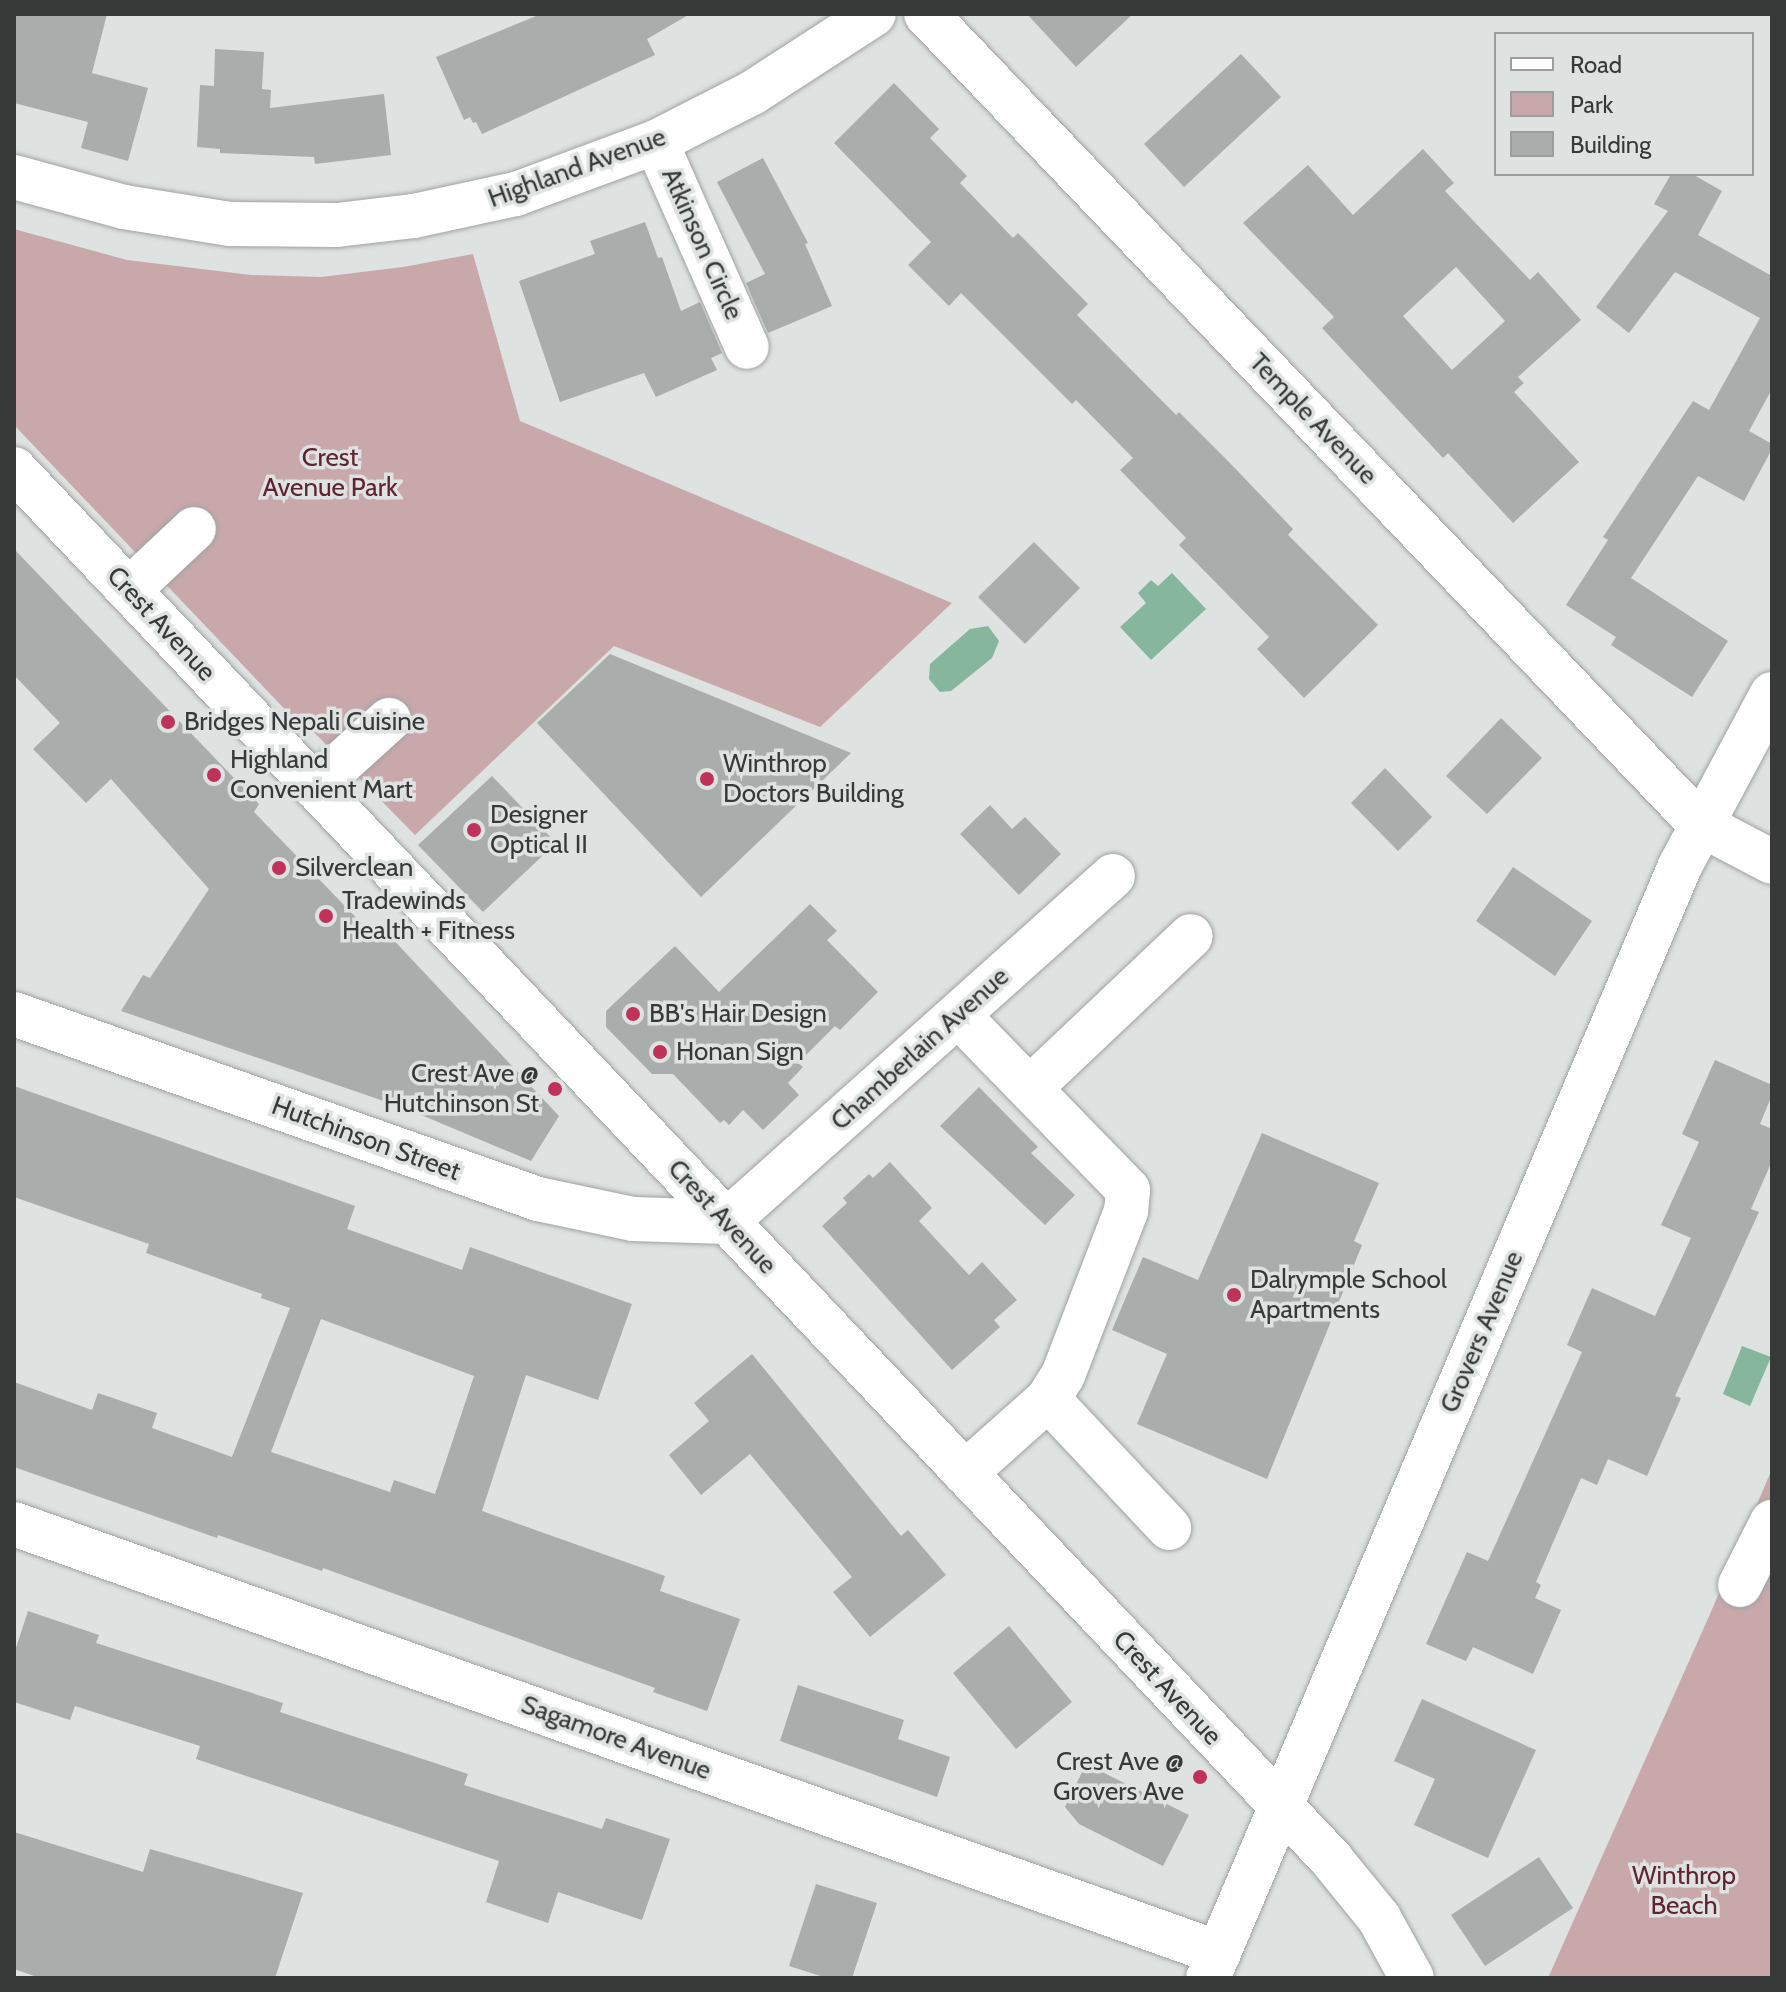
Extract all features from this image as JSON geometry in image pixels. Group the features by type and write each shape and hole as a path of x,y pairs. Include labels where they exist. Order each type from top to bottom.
{"street":[{"name":"Highland Avenue","path":"14,177 178,217 257,226 337,225 414,216 516,194 656,142 752,93 874,14"},
{"name":"Temple Avenue","path":"926,14 1700,824 1772,862"},
{"name":"Atkinson Circle","path":"656,142 747,347"},
{"name":"Crest Avenue","path":"14,469 1281,1807 1364,1898 1393,1940 1412,1978"},
{"path":"129,590 194,529"},
{"name":"Grovers Avenue","path":"1213,1965 1700,824 1772,694"},
{"path":"315,787 389,720"},
{"name":"Chamberlain Avenue","path":"726,1222 1113,876"},
{"path":"1030,1088 1191,936"},
{"name":"Hutchinson Street","path":"14,1014 538,1199 644,1220 726,1222"},
{"path":"958,1015 1119,1177 1129,1197 1063,1375 1048,1399 965,1473"},
{"path":"1048,1399 1169,1528"},
{"path":"1740,1585 1772,1522"},
{"name":"Sagamore Avenue","path":"14,1524 1213,1965"}],"green space":[{"name":"Crest Avenue Park","path":"14,229 127,260 251,275 321,277 473,254 520,421 952,603 820,727 614,646 415,835 300,718 296,721 14,425"},
{"name":"Winthrop Beach","path":"1772,1469 1772,1978 1548,1978 1710,1614"}],"shaded area":[{"path":"1172,573 1206,609 1151,660 1120,627 1146,603 1138,593 1151,580 1158,586"},
{"path":"988,626 999,641 992,658 951,691 940,692 929,679 930,664 970,629"},
{"path":"1742,1346 1771,1357 1750,1406 1723,1394"}],"building":[{"path":"14,14 107,14 92,73 148,88 128,161 81,148 88,122 14,103"},
{"path":"541,14 690,14 647,39 655,55 482,134 470,117 464,120 436,57"},
{"path":"1027,14 1133,14 1076,67"},
{"path":"215,49 264,52 262,89 271,90 270,108 384,94 391,155 315,164 314,157 220,153 220,149 197,147 200,85 214,86"},
{"path":"1241,54 1281,97 1184,187 1144,144"},
{"path":"894,83 939,129 930,138 967,176 960,183 1013,238 1018,233 1088,304 1077,315 1176,415 1179,412 1228,461 1293,529 1288,535 1378,625 1304,698 1257,649 1269,637 1179,545 1186,538 1120,470 1133,458 1076,400 1072,404 961,293 949,306 908,265 931,242 834,143"},
{"path":"1423,149 1454,183 1445,191 1530,280 1538,272 1581,320 1518,377 1524,383 1514,392 1579,462 1513,523 1448,453 1443,458 1322,328 1334,317 1243,223 1308,165 1353,215","holes":["1456,267 1505,321 1452,370 1403,316"]},
{"path":"763,158 808,243 805,244 832,306 768,333 746,283 765,274 717,182"},
{"path":"1670,176 1696,176 1722,191 1698,235 1772,276 1772,389 1749,431 1772,444 1772,449 1744,501 1698,476 1631,578 1728,641 1692,697 1611,645 1616,637 1566,605 1608,540 1603,537 1693,401 1709,410 1760,318 1675,272 1629,333 1596,307 1668,211 1654,204"},
{"path":"645,222 658,258 662,257 681,311 700,302 722,353 711,358 717,370 656,397 644,373 560,402 519,281 595,254 590,241"},
{"path":"1034,542 1080,588 1025,644 978,597"},
{"path":"14,549 259,804 254,812 372,934 387,933 559,1116 531,1161 407,1109 121,1011 143,975 150,978 209,889 111,779 86,803 33,749 60,723 14,675"},
{"name":"Winthrop Doctors Building","path":"610,654 851,753 701,897 537,723"},
{"path":"1501,718 1542,758 1487,814 1446,776"},
{"path":"1385,768 1432,817 1398,851 1351,803"},
{"path":"492,776 556,843 483,912 418,845"},
{"path":"990,805 1012,829 1025,817 1061,854 1019,895 960,834"},
{"path":"1513,867 1592,921 1555,976 1476,921"},
{"path":"810,904 837,931 827,940 878,992 840,1030 835,1026 798,1063 803,1067 788,1083 799,1095 763,1130 743,1110 729,1125 724,1120 720,1123 673,1074 652,1074 606,1027 606,1011 675,946 719,992"},
{"path":"1715,1060 1772,1085 1772,1095 1760,1124 1772,1129 1772,1161 1751,1209 1759,1212 1675,1396 1681,1398 1647,1476 1608,1459 1597,1485 1581,1478 1536,1582 1541,1585 1535,1598 1561,1610 1533,1674 1473,1647 1466,1661 1426,1644 1467,1552 1488,1561 1582,1352 1567,1345 1592,1288 1655,1316 1691,1238 1661,1225 1699,1142 1682,1134"},
{"path":"14,1086 355,1206 347,1229 462,1270 470,1247 632,1304 598,1400 526,1375 482,1511 665,1576 660,1591 740,1619 707,1711 653,1692 655,1688 323,1568 322,1571 218,1535 217,1538 14,1467 14,1382 92,1410 98,1393 157,1413 152,1428 232,1457 290,1308 261,1298 262,1294 146,1253 149,1244 14,1197","holes":["321,1319 474,1376 435,1494 394,1480 390,1492 271,1452"]},
{"path":"979,1087 1038,1147 1031,1153 1075,1195 1045,1225 940,1126"},
{"name":"Dalrymple School Apartments","path":"1262,1133 1379,1183 1354,1241 1362,1245 1267,1479 1137,1424 1167,1354 1112,1330 1143,1257 1198,1280"},
{"path":"890,1162 932,1208 919,1221 969,1275 982,1262 1017,1300 994,1320 1000,1327 952,1370 822,1226 847,1203 843,1198 869,1174 873,1178"},
{"path":"752,1354 901,1536 908,1530 946,1575 870,1637 833,1592 852,1577 750,1454 701,1495 669,1455 709,1421 694,1403"},
{"path":"28,1611 99,1635 96,1643 283,1703 280,1712 468,1774 464,1785 602,1829 606,1818 670,1839 642,1920 558,1892 548,1923 486,1902 499,1861 196,1759 200,1746 75,1706 70,1720 14,1702 14,1654"},
{"path":"1009,1626 1072,1702 1016,1749 953,1673"},
{"path":"798,1685 904,1720 898,1739 950,1757 937,1797 780,1741"},
{"path":"1422,1699 1536,1750 1488,1858 1414,1825 1435,1779 1394,1761"},
{"path":"1086,1764 1189,1815 1163,1866 1079,1824 1065,1807"},
{"path":"14,1832 143,1872 150,1849 303,1893 275,1978 40,1978 14,1969"},
{"path":"1539,1857 1573,1908 1485,1966 1451,1915"},
{"path":"816,1884 877,1903 852,1978 827,1978 789,1966"}],"place":[{"name":"Bridges Nepali Cuisine","path":"168,722"},
{"name":"Highland Convenient Mart","path":"214,775"},
{"name":"Winthrop Doctors Building","path":"707,779"},
{"name":"Designer Optical II","path":"474,830"},
{"name":"Silverclean","path":"279,868"},
{"name":"Tradewinds Health + Fitness","path":"326,916"},
{"name":"BB's Hair Design","path":"633,1014"},
{"name":"Honan Sign","path":"660,1052"},
{"name":"Crest Ave @ Hutchinson St","path":"555,1089"},
{"name":"Dalrymple School Apartments","path":"1234,1295"},
{"name":"Crest Ave @ Grovers Ave","path":"1200,1777"}]}
